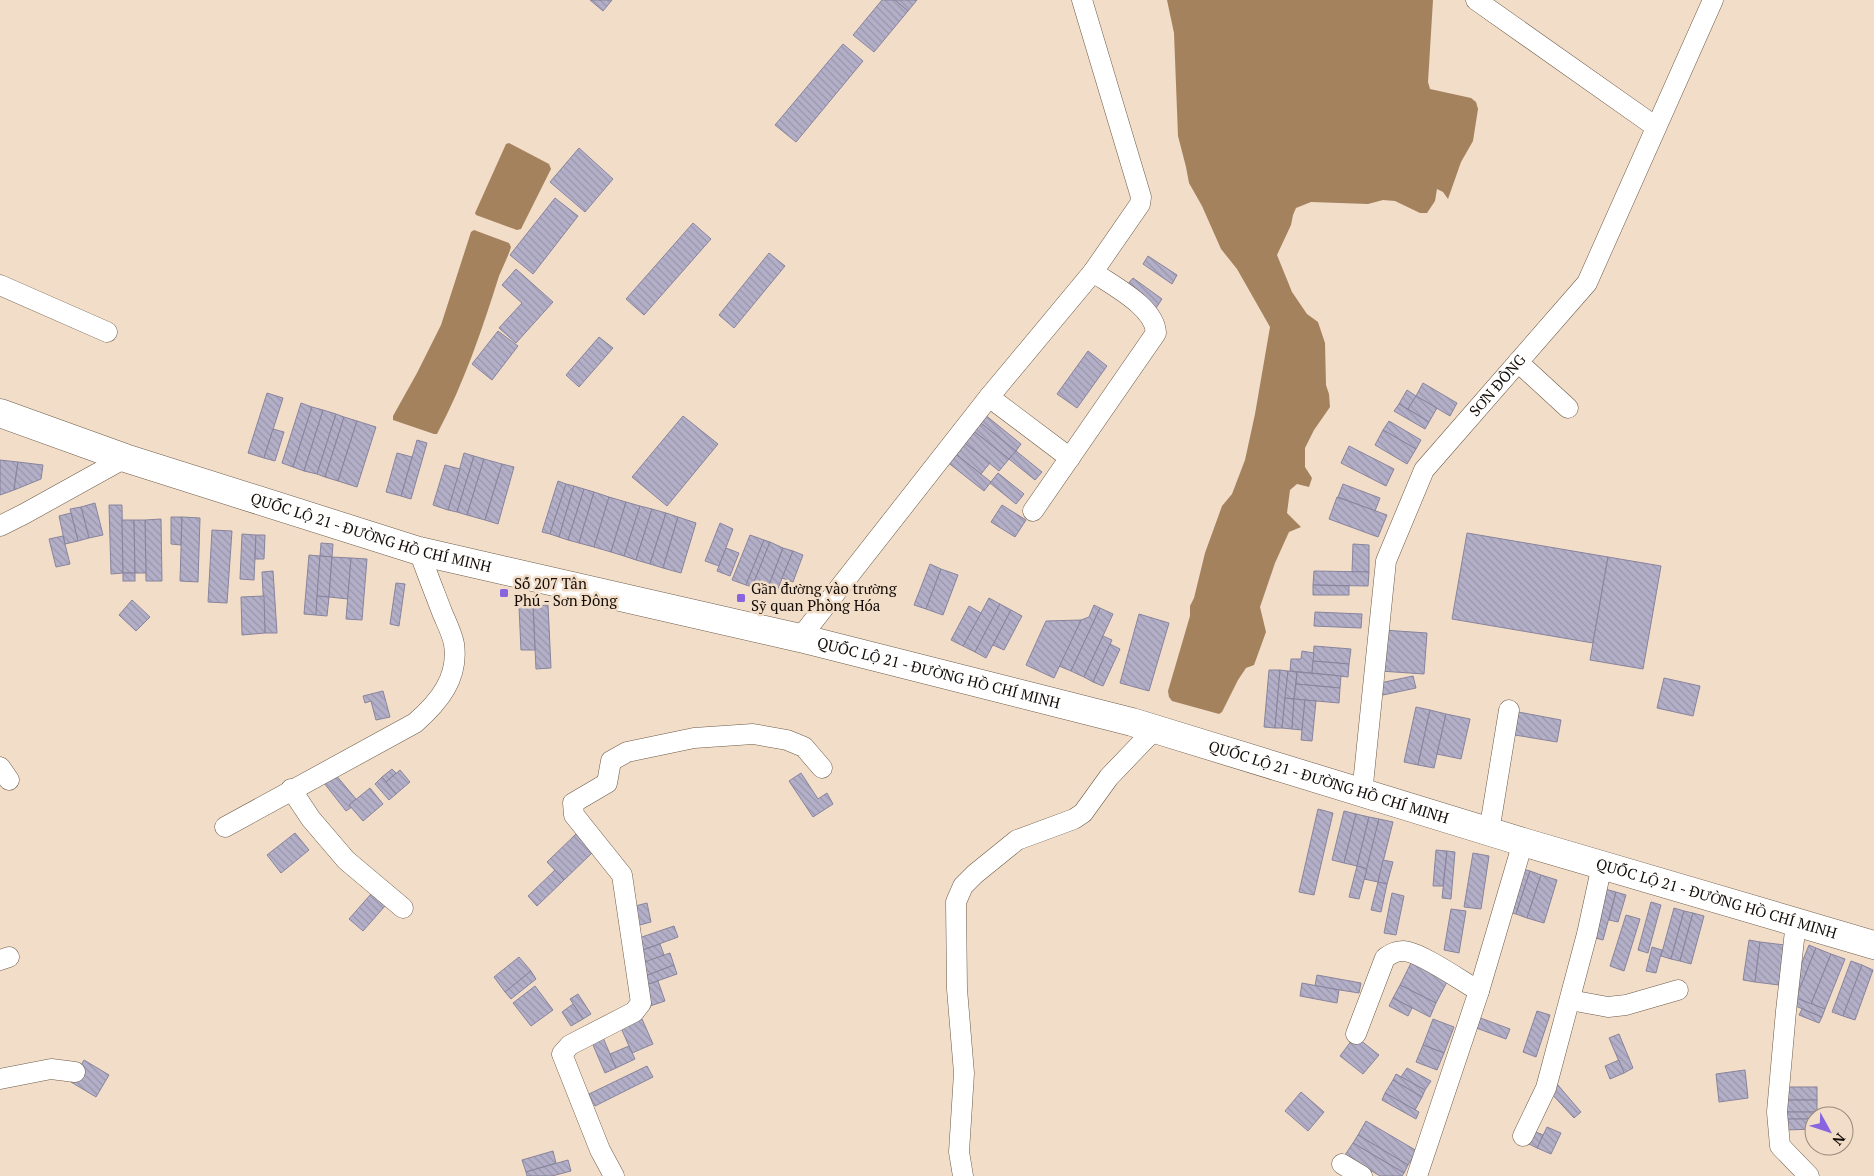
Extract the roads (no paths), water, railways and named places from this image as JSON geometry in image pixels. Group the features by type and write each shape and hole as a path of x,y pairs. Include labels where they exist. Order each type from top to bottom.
{"highway":[{"name":"QUỐC LỘ 21 - ĐƯỜNG HỒ CHÍ MINH","path":"0,413 125,458 419,551 800,638 1155,729 1362,794 1874,945"}],"street":[{"path":"800,638 989,397 1093,272 1137,211 1141,197 1082,0"},
{"path":"1476,0 1656,127"},
{"name":"SƠN ĐÔNG","path":"1362,794 1386,561 1424,470 1587,283 1713,0"},
{"path":"1033,511 1156,333 1156,325 1143,308 1093,272"},
{"path":"0,285 107,332"},
{"path":"1518,362 1568,408"},
{"path":"989,397 1070,458"},
{"path":"0,526 125,458"},
{"path":"225,826 291,789 390,738 415,722 433,707 442,695 450,680 454,663 454,643 419,551"},
{"path":"1489,832 1509,710"},
{"path":"963,1176 958,1152 964,1073 957,989 956,902 963,886 1017,840 1074,819 1082,813 1109,777 1155,729"},
{"path":"614,1176 600,1150 562,1054 570,1045 634,1012 641,1003 622,875 574,815 573,803 607,782 611,761 627,752 694,738 753,734 787,740 804,747 822,768"},
{"path":"291,789 310,819 346,860 403,908"},
{"path":"1417,1176 1479,991 1523,842"},
{"path":"1523,1136 1546,1088 1587,934 1602,865"},
{"path":"1796,922 1777,1112 1780,1146 1809,1176"},
{"path":"1356,1034 1385,958 1394,952 1405,951 1421,957 1479,991"},
{"path":"1570,1000 1608,1007 1626,1005 1678,990"},
{"path":"0,1080 51,1069 75,1072"},
{"path":"1342,1164 1362,1176"}],"place":[{"name":"Số 207 Tân Phú - Sơn Đông","path":"504,593"},
{"name":"Gần đường vào trường Sỹ quan Phòng Hóa","path":"741,598"}]}
